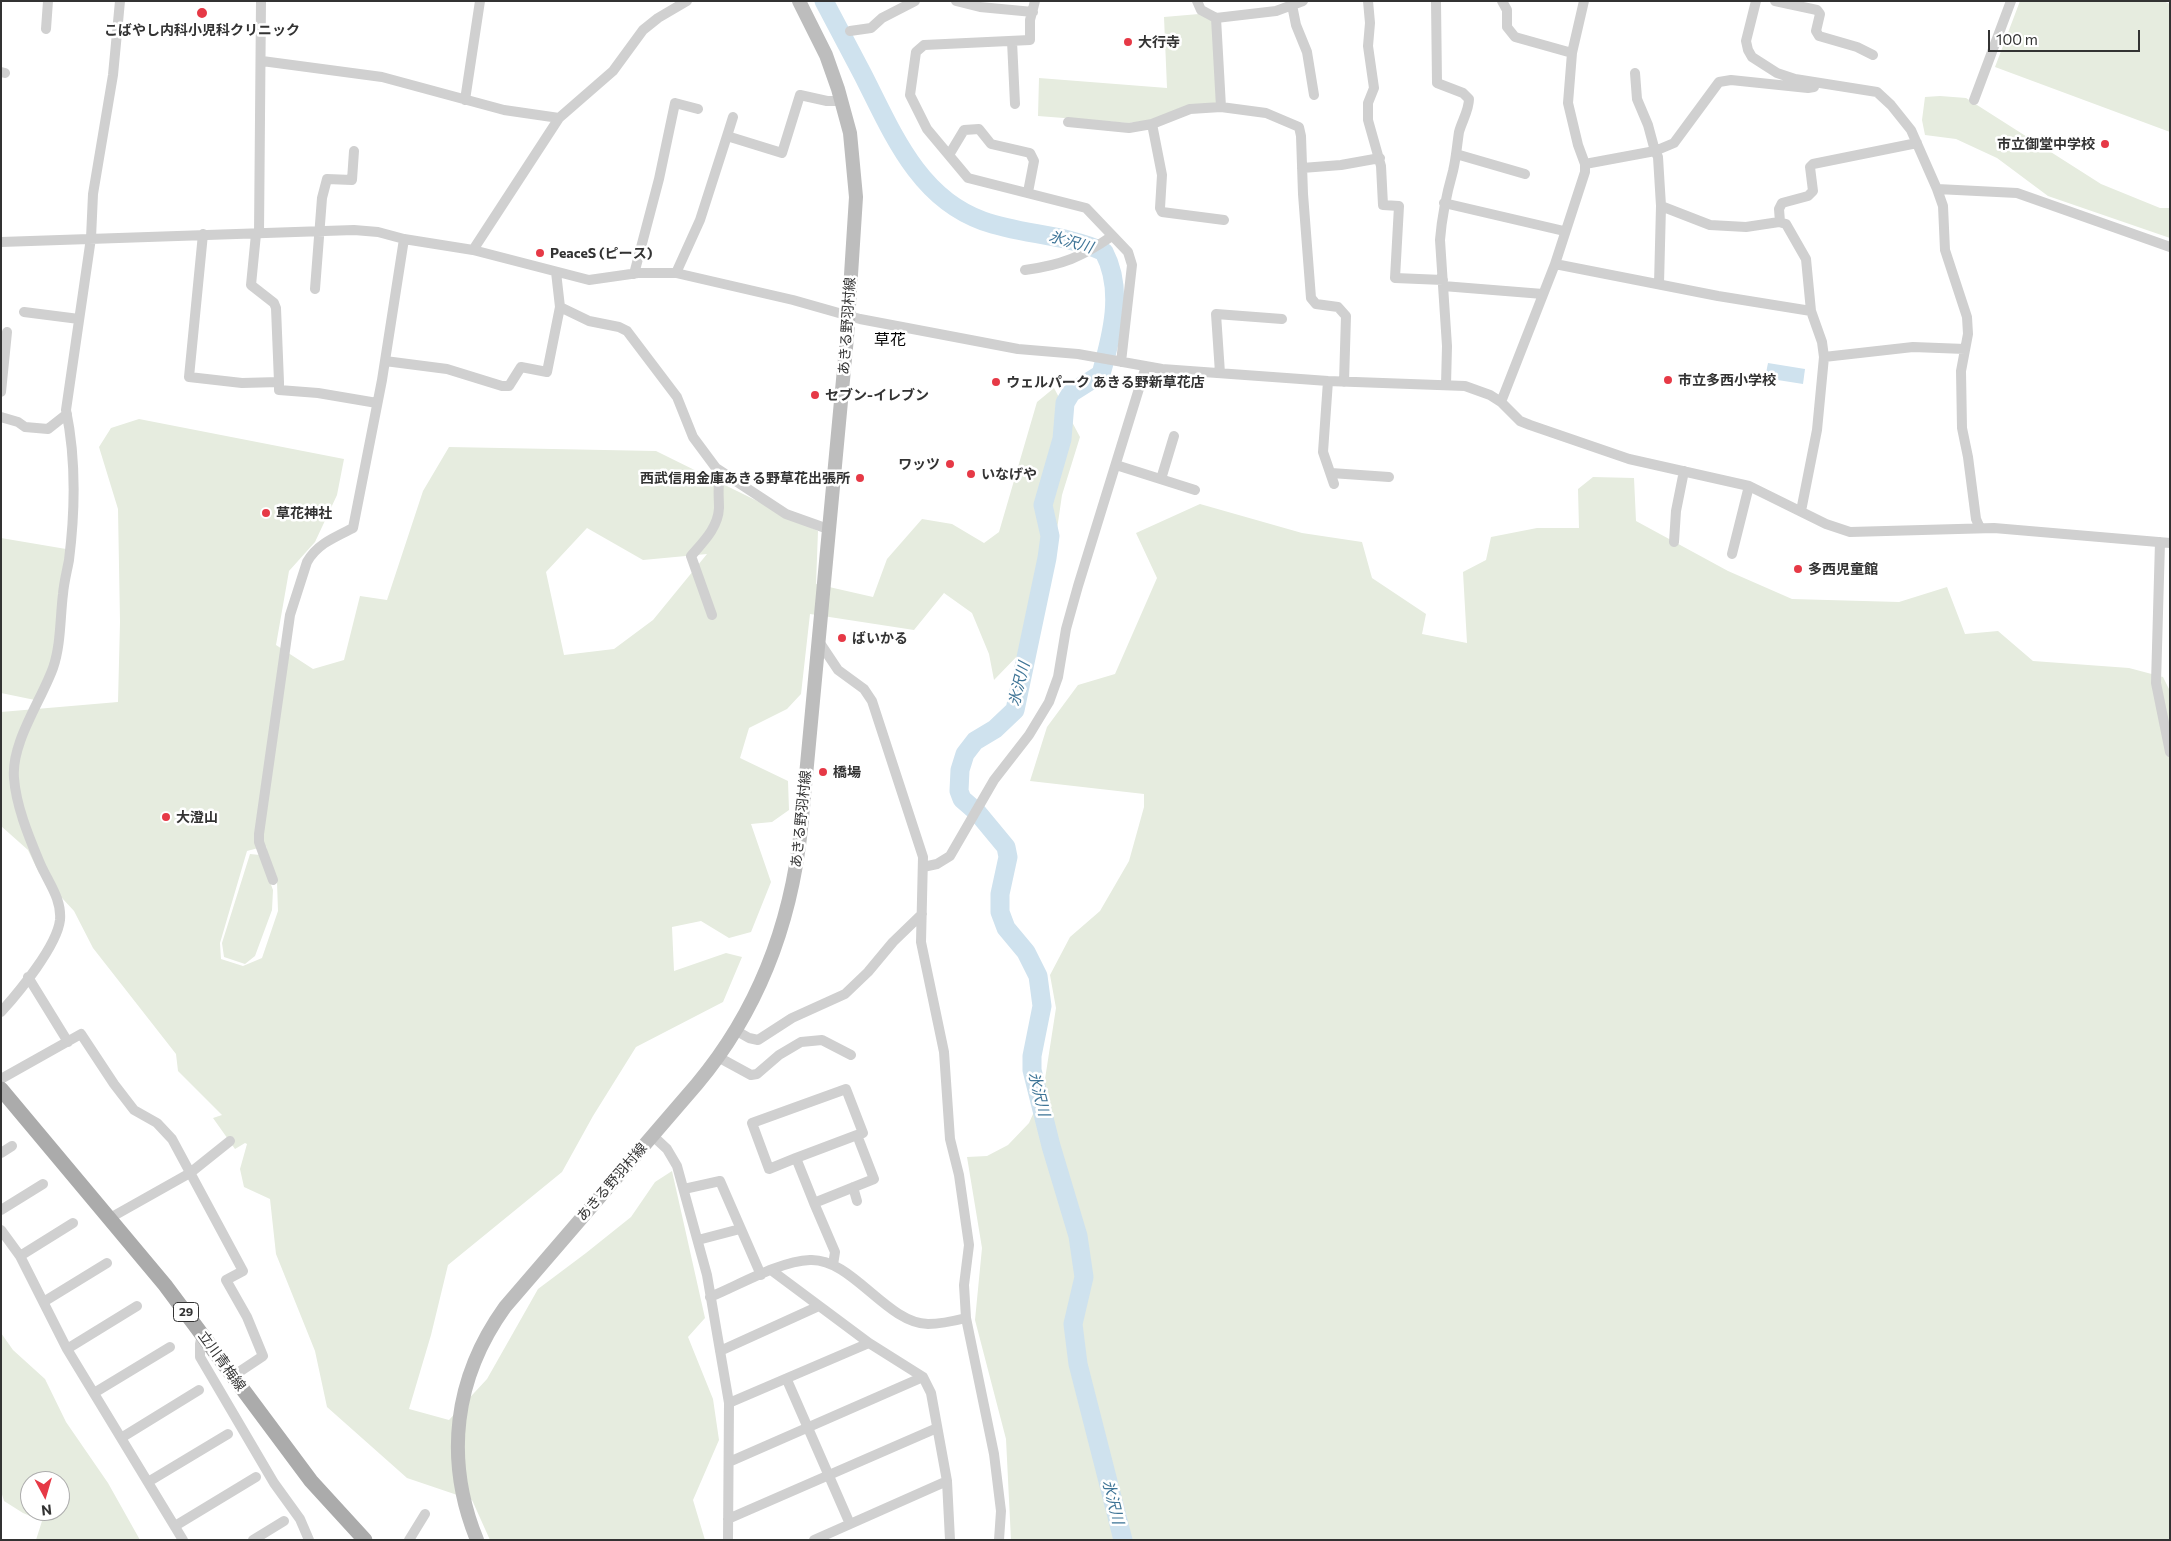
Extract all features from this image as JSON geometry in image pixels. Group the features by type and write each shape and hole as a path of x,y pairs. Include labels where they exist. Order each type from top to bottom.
{"main road":[{"name":"あきる野羽村線","path":"477,1540 468,1517 462,1492 458,1449 462,1401 474,1361 488,1333 505,1307 653,1136 718,1057 754,998 770,962 783,925 794,882 801,829 848,316 856,197 850,133 842,101 826,55 798,1"},
{"name":"立川青梅線","path":"1,1089 110,1218 202,1334 311,1481 365,1540"}],"street":[{"path":"46,29 48,1"},
{"path":"1,1012 18,993 58,930 59,905 39,862 17,795 14,776 16,759 22,738 53,668 57,652 63,591 69,559 72,517 70,424 67,414 91,238 94,194 113,75 120,1"},
{"path":"261,1 262,61 257,234 251,285 274,303 276,308 278,390 318,393 377,403"},
{"path":"464,100 480,1"},
{"path":"474,250 559,118 613,71 643,30 658,18 687,1"},
{"path":"850,31 871,28 882,18 915,1"},
{"path":"956,1 980,8 1032,12"},
{"path":"1035,1 1032,12 1030,40 924,45 916,52 910,95 927,130 968,178 1086,208 1128,252 1132,265 1117,361"},
{"path":"1197,1 1201,10 1216,18 1261,14 1303,1"},
{"path":"1368,1 1370,23 1368,46 1374,88 1368,103 1368,120 1380,158 1383,205 1399,206 1395,278 1543,294"},
{"path":"1436,1 1437,82 1463,93 1469,99 1444,203 1440,240 1447,346 1446,385"},
{"path":"1502,1 1507,10 1507,26 1515,37 1572,53"},
{"path":"1501,402 1555,264 1564,231 1585,172 1585,164 1578,145 1568,103 1572,53 1584,1"},
{"path":"1756,1 1746,41 1752,57 1778,73 1794,79 1877,92 1891,105 1911,130 1937,188 1943,206 1945,250 1967,317 1968,334 1961,371 1962,428 1968,457 1976,519 1980,528"},
{"path":"1775,1 1817,10 1820,14 1816,31 1819,36 1857,47 1872,55"},
{"path":"1974,100 2011,1"},
{"path":"1292,5 1296,25 1307,52 1314,95"},
{"path":"1216,18 1221,108"},
{"path":"1012,41 1015,104"},
{"path":"262,61 382,77 504,110 559,118"},
{"path":"1635,73 1637,99 1658,157 1661,206 1659,284"},
{"path":"1585,164 1655,151 1674,143 1719,82 1731,80 1808,88 1825,84"},
{"path":"727,136 782,153 800,95 827,101 842,101"},
{"path":"634,274 659,179 675,103 698,110"},
{"path":"1068,122 1129,128 1152,124 1190,109 1221,108 1266,113 1299,127 1312,298 1316,304 1338,307 1346,316 1344,382"},
{"path":"676,273 700,220 733,117"},
{"path":"1152,124 1162,176 1160,208 1162,212 1224,220"},
{"path":"949,155 964,130 979,129 991,144 1030,153 1034,160 1028,192"},
{"path":"1780,222 1779,209 1782,203 1808,196 1813,192 1810,166 1813,164 1917,144"},
{"path":"315,289 322,198 327,179 352,180 354,151"},
{"path":"1456,154 1524,174"},
{"path":"1302,168 1341,165 1380,158"},
{"path":"1937,188 2017,193 2170,247"},
{"path":"1444,203 1564,231"},
{"path":"1661,206 1710,225 1746,227 1780,222 1786,224 1806,259 1811,311 1822,342 1824,357 1817,430 1801,511"},
{"path":"1,242 203,234 320,231 378,232 404,239 474,250 589,280 634,274 676,273 785,298 848,316 1018,349 1057,352 1146,366 1220,373 1344,382 1465,386 1480,390 1501,402 1510,412 1530,425 1629,459 1749,486 1831,526 1850,532 1980,528 2040,531 2165,543 2156,683 2170,752"},
{"path":"203,234 191,341 189,377 242,383 279,382"},
{"path":"1025,270 1048,267 1082,256 1112,236"},
{"path":"273,880 259,842 259,834 290,615 311,554 319,546 353,528 385,361 404,239"},
{"path":"1555,264 1811,311"},
{"path":"385,361 447,369 502,386 509,386 521,367 547,372 560,307 556,272"},
{"path":"560,307 589,321 619,327 627,331 677,397 693,437 721,472 786,514 828,529"},
{"path":"24,312 79,319"},
{"path":"1220,373 1216,314 1282,320"},
{"path":"1,392 7,332"},
{"path":"1824,357 1913,347 1966,349"},
{"path":"923,867 937,864 950,856 994,780 1033,729 1049,702 1058,677 1066,629 1078,586 1146,366"},
{"path":"1328,381 1323,452 1334,484"},
{"path":"1,417 18,422 25,427 48,429 67,414"},
{"path":"1161,479 1174,436"},
{"path":"1116,465 1195,490"},
{"path":"1674,542 1676,511 1684,471"},
{"path":"712,615 691,556 714,528 719,510 718,490 721,472"},
{"path":"1331,473 1389,477"},
{"path":"1732,554 1749,486"},
{"path":"818,640 838,670 864,689 872,701 923,854 922,949 942,1040 950,1139 959,1175 969,1245 964,1286 967,1332 988,1418 994,1454 1001,1511 999,1540"},
{"path":"736,1030 749,1038 758,1040 792,1018 845,994 922,914"},
{"path":"28,978 68,1042"},
{"path":"1,1079 82,1034 114,1084 134,1110 157,1123 172,1139 243,1271 226,1280 247,1317 263,1356 233,1376"},
{"path":"718,1057 751,1075 757,1074 779,1055 801,1042 822,1040 851,1055"},
{"path":"846,1089 863,1133 857,1135 769,1169 752,1123 846,1089"},
{"path":"814,1203 874,1179 857,1135"},
{"path":"653,1136 672,1155 684,1189 698,1240 730,1403 728,1540"},
{"path":"110,1218 190,1173 230,1141"},
{"path":"1,1153 12,1146"},
{"path":"796,1158 835,1252 834,1265"},
{"path":"684,1189 720,1181 761,1275"},
{"path":"1,1210 43,1184"},
{"path":"853,1188 858,1201"},
{"path":"20,1256 73,1223"},
{"path":"698,1240 740,1229"},
{"path":"1,1230 20,1256 45,1301 67,1348 183,1540"},
{"path":"710,1297 788,1263 812,1260 834,1265 900,1314 912,1320 927,1324 966,1318"},
{"path":"45,1301 107,1263"},
{"path":"771,1270 869,1343 923,1377 931,1393 947,1481 947,1538"},
{"path":"67,1348 137,1306"},
{"path":"720,1351 819,1306"},
{"path":"202,1334 200,1358 231,1407 274,1483 300,1519 309,1540"},
{"path":"730,1403 869,1343"},
{"path":"94,1393 170,1347"},
{"path":"729,1462 923,1377"},
{"path":"787,1380 850,1524"},
{"path":"121,1438 199,1390"},
{"path":"728,1519 937,1428"},
{"path":"148,1482 228,1434"},
{"path":"175,1526 256,1477"},
{"path":"814,1540 947,1481"},
{"path":"409,1540 424,1514"},
{"path":"253,1540 284,1521"}],"shaded area":[{"path":"2020,1 2163,1 2170,4 2170,132 1995,67"},
{"path":"1199,14 1214,22 1217,103 1145,121 1128,123 1038,116 1039,78 1167,88 1164,17"},
{"path":"1925,97 1966,98 2101,184 2160,208 2170,208 2170,238 2048,196 1997,158 1956,139 1925,135 1922,120"},
{"path":"1054,388 1080,437 1062,495 1054,550 1023,650 994,680 989,654 972,613 944,593 914,630 810,614 801,694 787,709 749,728 740,758 788,781 789,810 772,822 751,824 771,882 751,932 729,938 701,921 672,927 674,971 726,953 742,957 723,1002 636,1047 593,1116 562,1172 448,1265 431,1335 409,1409 449,1420 487,1379 538,1289 631,1217 655,1182 672,1171 705,1318 688,1337 713,1399 719,1440 693,1500 705,1540 490,1540 472,1500 407,1478 327,1407 315,1351 276,1254 270,1199 244,1187 240,1169 247,1144 245,1143 235,1149 213,1118 222,1115 178,1071 176,1054 93,948 74,911 39,873 28,850 1,826 1,712 118,702 120,622 118,509 99,447 111,428 139,419 344,459 337,495 315,542 289,571 276,645 313,669 344,660 360,596 387,600 423,491 449,447 656,451 818,531 816,584 873,597 887,559 922,519 952,524 984,543 999,532 1037,402","holes":["587,528 643,560 707,554 653,620 614,649 564,655 546,572","266,846 270,865 277,882 278,911 262,958 243,966 221,959 220,943 247,851"]},
{"path":"1593,477 1634,478 1636,521 1728,571 1792,599 1899,602 1947,587 1965,634 1998,631 2033,661 2129,668 2163,677 2170,691 2170,1540 1011,1540 1006,1439 975,1320 982,1248 967,1157 987,1156 1008,1145 1029,1123 1043,1092 1056,1008 1050,975 1070,937 1100,911 1129,861 1144,807 1144,794 1030,781 1047,727 1078,685 1115,674 1157,578 1136,533 1200,504 1302,533 1362,542 1372,578 1426,614 1422,634 1467,643 1463,572 1486,560 1491,537 1537,528 1579,528 1578,489"},
{"path":"1,538 66,549 53,652 49,668 35,700 1,693"},
{"path":"250,854 260,855 273,890 272,910 255,956 245,964 224,957 222,943"},
{"path":"1,1333 13,1350 45,1379 66,1422 108,1483 140,1540 36,1540 42,1521 70,1521 70,1471 20,1471 20,1511 4,1501 1,1491"}],"water":[{"path":"1768,363 1805,369 1803,384 1765,378"}],"waterway":[{"name":"氷沢川","path":"824,1 885,119 909,161 924,180 960,210 983,221 998,226 1075,242 1104,252 1114,282 1115,297 1112,328 1101,374 1071,393 1065,403 1062,439 1043,505 1050,536 1047,558 1015,710 995,729 975,741 965,754 960,770 959,791 962,799 977,812 1006,847 1008,857 1000,894 1000,912 1006,928 1026,952 1038,976 1042,1006 1032,1056 1032,1070 1051,1146 1078,1236 1084,1277 1073,1324 1078,1364 1123,1540"}],"place":[{"name":"こばやし内科小児科クリニック","path":"202,13"},
{"name":"大行寺","path":"1128,42"},
{"name":"市立御堂中学校","path":"2105,144"},
{"name":"PeaceS (ピース)","path":"540,253"},
{"name":"市立多西小学校","path":"1668,380"},
{"name":"ウェルパーク あきる野新草花店","path":"996,382"},
{"name":"セブン-イレブン","path":"815,395"},
{"name":"ワッツ","path":"950,464"},
{"name":"いなげや","path":"971,474"},
{"name":"西武信用金庫あきる野草花出張所","path":"860,478"},
{"name":"草花神社","path":"266,513"},
{"name":"多西児童館","path":"1798,569"},
{"name":"ばいかる","path":"842,638"},
{"name":"橋場","path":"823,772"},
{"name":"大澄山","path":"166,817"}],"district":[{"name":"草花","path":"890,340"}]}
